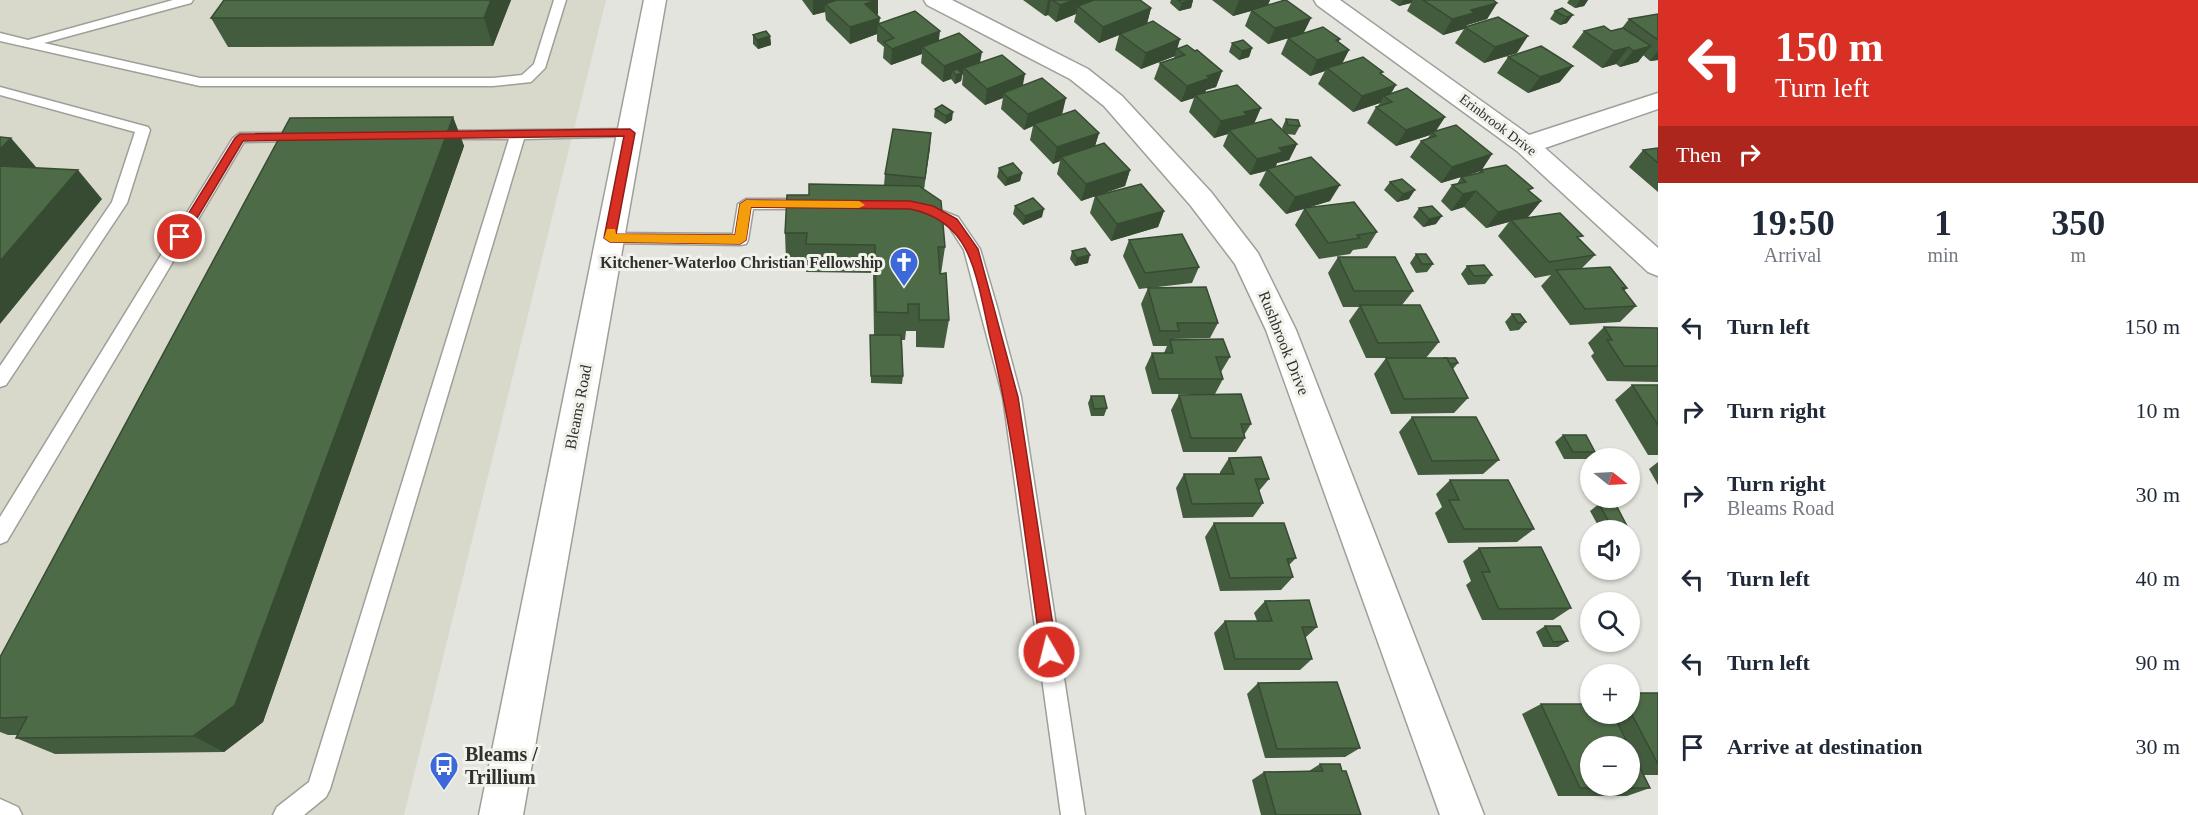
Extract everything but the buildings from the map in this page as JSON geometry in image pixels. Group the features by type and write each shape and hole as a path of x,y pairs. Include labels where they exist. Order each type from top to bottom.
{"street":[{"name":"Bleams Road","path":"501,815 655,0"},
{"name":"Rushbrook Drive","path":"935,0 1079,74 1113,101 1201,199 1248,260 1281,330 1462,815"},
{"name":"Erinbrook Drive","path":"1325,0 1526,145 1658,265"},
{"path":"1526,145 1658,101"}],"lane":[{"path":"28,43 187,0"},
{"path":"0,37 200,82 515,80 526,79 540,65 560,0"},
{"path":"0,91 144,130 119,203 0,380"},
{"path":"425,135 630,133"},
{"path":"285,815 318,789 518,134"},
{"path":"0,535 240,138 321,137"},
{"path":"610,238 740,240 746,204 828,204"},
{"path":"898,205 929,209 953,221 972,249 989,307 1012,397 1073,815"},
{"path":"0,811 10,815"}],"shaded area":[{"path":"0,0 606,0 404,815 0,815"}],"slow traffic":[{"path":"611,231 610,238 740,240 746,204 859,205"}],"place":[{"name":"Kitchener-Waterloo Christian Fellowship","path":"904,288"},
{"name":"Bleams / Trillium","path":"444,792"}],"route":[{"path":"180,237 240,138 630,133 610,238 740,240 746,204 910,205 929,209 953,221 972,249 989,307 1012,397 1049,652"}]}
